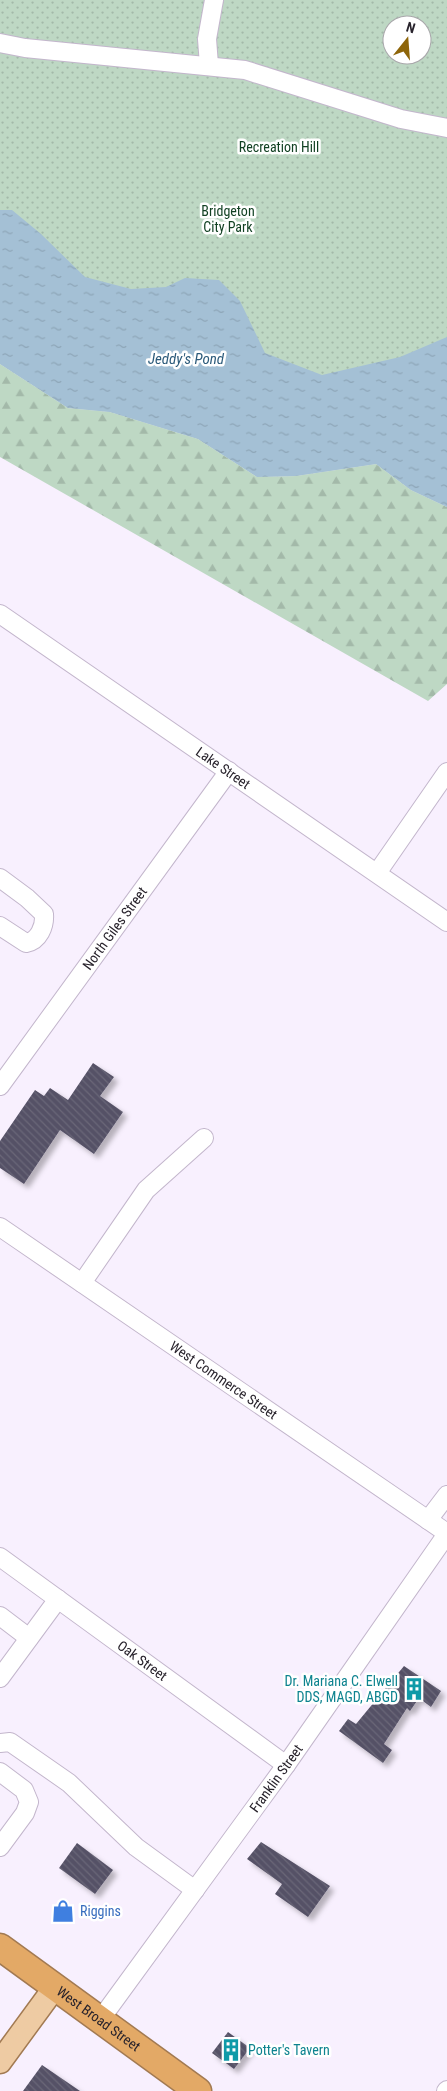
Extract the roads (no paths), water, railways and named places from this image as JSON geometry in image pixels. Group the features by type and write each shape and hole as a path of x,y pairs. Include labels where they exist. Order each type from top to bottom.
{"highway":[{"name":"West Broad Street","path":"0,1947 198,2091"}],"main road":[{"path":"0,2062 55,1986"}],"street":[{"path":"208,65 207,39 214,0"},
{"path":"0,43 25,48 245,70 401,120 447,128"},
{"name":"Lake Street","path":"0,614 447,922"},
{"name":"North Giles Street","path":"0,1086 228,771"},
{"path":"377,873 447,772"},
{"path":"0,878 27,898 44,914 44,921 38,935 31,942 26,943 0,926"},
{"path":"82,1283 146,1190 204,1138"},
{"name":"West Commerce Street","path":"0,1227 447,1534"},
{"path":"428,1520 447,1495"},
{"name":"Franklin Street","path":"100,2020 286,1765 447,1534"},
{"name":"Oak Street","path":"0,1557 286,1765"},
{"path":"0,1678 58,1600"},
{"path":"0,1616 29,1638"},
{"path":"0,1743 10,1742 69,1783 136,1847 195,1890"},
{"path":"0,1772 24,1790 29,1802 25,1813 0,1847"}],"water":[{"name":"Jeddy's Pond","path":"0,210 12,210 41,234 85,277 131,289 166,287 185,278 219,280 240,301 265,353 322,375 400,357 447,337 447,507 411,490 376,464 296,476 257,477 198,439 110,412 68,408 0,364"}],"place":[{"name":"Dr. Mariana C. Elwell DDS, MAGD, ABGD","path":"414,1689"},
{"name":"Riggins","path":"63,1911"},
{"name":"Potter's Tavern","path":"231,2050"}],"park label":[{"name":"Recreation Hill","path":"279,147"},
{"name":"Bridgeton City Park","path":"228,220"}]}
